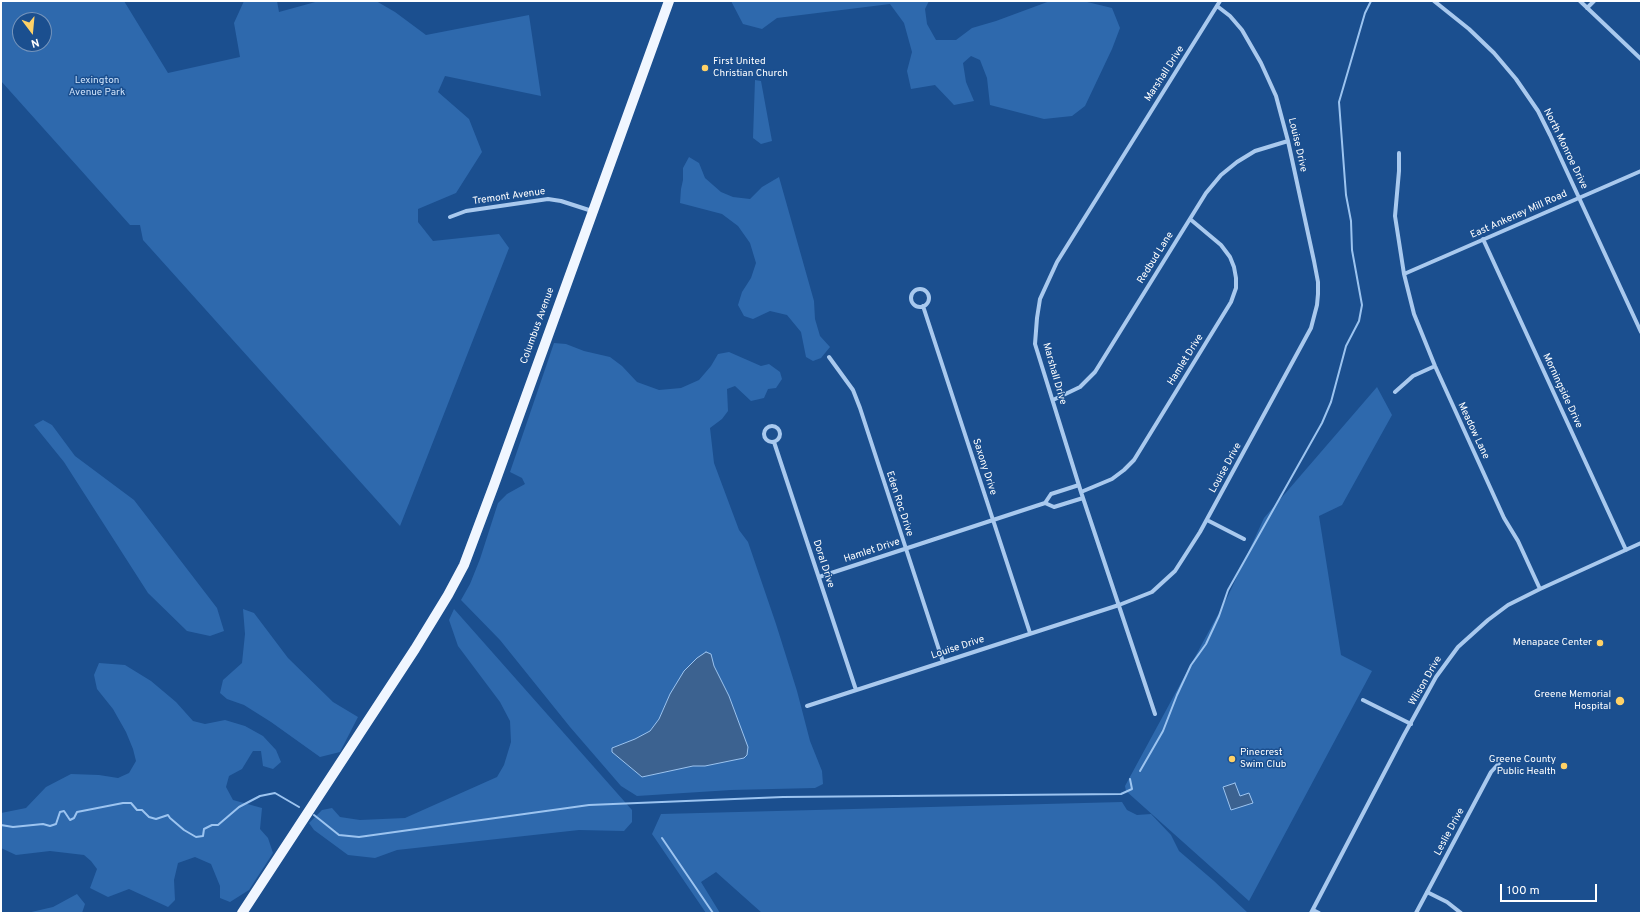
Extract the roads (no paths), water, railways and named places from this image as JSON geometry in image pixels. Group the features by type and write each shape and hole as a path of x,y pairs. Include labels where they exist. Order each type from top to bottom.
{"main road":[{"name":"Columbus Avenue","path":"242,913 398,676 454,586 464,565 669,1"}],"street":[{"name":"Marshall Drive","path":"1155,714 1080,492 1035,344 1038,309 1040,299 1049,276 1091,206 1220,1"},
{"name":"North Monroe Drive","path":"1434,1 1454,15 1484,43 1520,83 1546,125 1641,332"},
{"path":"1580,1 1641,59"},
{"path":"1587,8 1594,1"},
{"name":"Louise Drive","path":"807,706 1119,605 1152,592 1175,571 1207,520 1311,328 1317,305 1318,282 1288,141 1276,96 1261,63 1242,30 1230,16 1217,6"},
{"name":"Redbud Lane","path":"1053,400 1080,388 1095,372 1211,186 1230,167 1255,151 1288,141"},
{"name":"Meadow Lane","path":"1398,153 1399,171 1395,216 1404,274 1414,314 1435,366 1504,518 1518,541 1540,589"},
{"name":"East Ankeney Mill Road","path":"1404,274 1641,171"},
{"name":"Tremont Avenue","path":"450,217 466,211 548,199 561,201 592,212"},
{"name":"Hamlet Drive","path":"1080,492 1112,479 1134,460 1231,302 1236,288 1236,278 1230,257 1221,245 1190,219"},
{"name":"Morningside Drive","path":"1483,239 1626,550"},
{"name":"Saxony Drive","path":"918,289 924,290 928,294 927,302 922,306 915,304 912,300 913,292 918,289"},
{"name":"Saxony Drive","path":"922,306 1030,633"},
{"name":"Eden Roc Drive","path":"829,357 855,395 943,662"},
{"path":"1395,392 1413,376 1435,366"},
{"name":"Doral Drive","path":"769,427 777,428 780,432 779,438 774,442 768,441 765,438 765,430 769,427"},
{"name":"Doral Drive","path":"774,442 856,690"},
{"name":"Hamlet Drive","path":"819,577 1045,503 1051,494 1078,485"},
{"name":"Hamlet Drive","path":"1045,503 1054,507 1083,498"},
{"path":"1207,520 1244,539"},
{"name":"Wilson Drive","path":"1312,912 1439,672 1451,655 1465,640 1508,605 1641,543"},
{"path":"1363,700 1411,724"},
{"name":"Leslie Drive","path":"1416,913 1491,772 1502,760"},
{"path":"1427,892 1447,902 1461,913"},
{"path":"1312,912 1319,913"}],"waterway":[{"path":"1140,771 1163,731 1191,665 1206,644 1219,616 1228,590 1322,423 1331,402 1346,346 1359,321 1362,305 1352,250 1351,221 1346,195 1339,102 1365,13 1371,1"},
{"path":"314,815 339,835 359,837 589,805 783,797 1121,794 1132,789 1130,779"},
{"path":"1,825 13,827 43,824 50,826 56,824 60,812 64,811 70,820 74,818 77,812 123,803 131,803 137,810 142,810 149,817 156,819 168,815 184,830 196,837 203,836 204,829 212,825 218,825 239,807 260,796 275,793 299,807"},
{"path":"662,838 713,913"}],"place":[{"name":"First United Christian Church","path":"705,68"},
{"name":"Menapace Center","path":"1600,643"},
{"name":"Greene Memorial Hospital","path":"1620,701"},
{"name":"Pinecrest Swim Club","path":"1232,759"},
{"name":"Greene County Public Health","path":"1564,766"}],"park label":[{"name":"Lexington Avenue Park","path":"97,86"}]}
